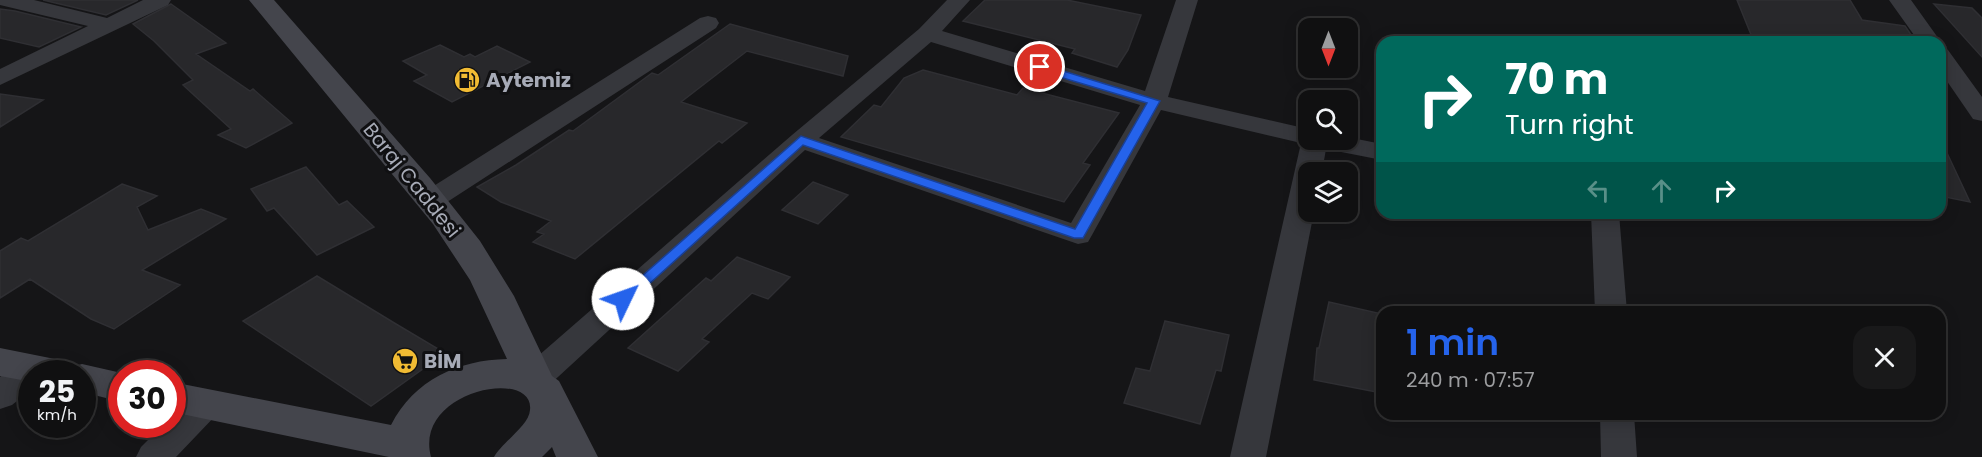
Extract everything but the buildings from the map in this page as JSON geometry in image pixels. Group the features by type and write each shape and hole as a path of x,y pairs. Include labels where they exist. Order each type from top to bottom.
{"main road":[{"name":"Baraj Caddesi","path":"261,0 431,200 469,250 515,331 542,390 577,457"},
{"path":"189,401 408,451 409,429 416,415 445,388 483,373 520,373 542,390 549,414 543,429 532,444 515,457"}],"street":[{"path":"8,0 106,24"},
{"path":"0,78 106,24 160,0"},
{"path":"542,390 801,140 927,34 959,0"},
{"path":"801,140 1078,235 1154,101 1187,0"},
{"path":"1900,0 1926,36"},
{"path":"431,200 708,23"},
{"path":"927,34 1154,101 1298,135"},
{"path":"1946,63 1982,114"},
{"path":"1358,147 1376,151"},
{"path":"1248,457 1313,150"},
{"path":"1605,219 1611,306"},
{"path":"0,396 18,380"},
{"path":"154,457 189,401"},
{"path":"1617,420 1620,457"}],"place":[{"name":"Aytemiz","path":"467,80"},
{"name":"BİM","path":"405,361"}],"route":[{"path":"623,299 801,140 1078,235 1154,101 1040,67"}]}
